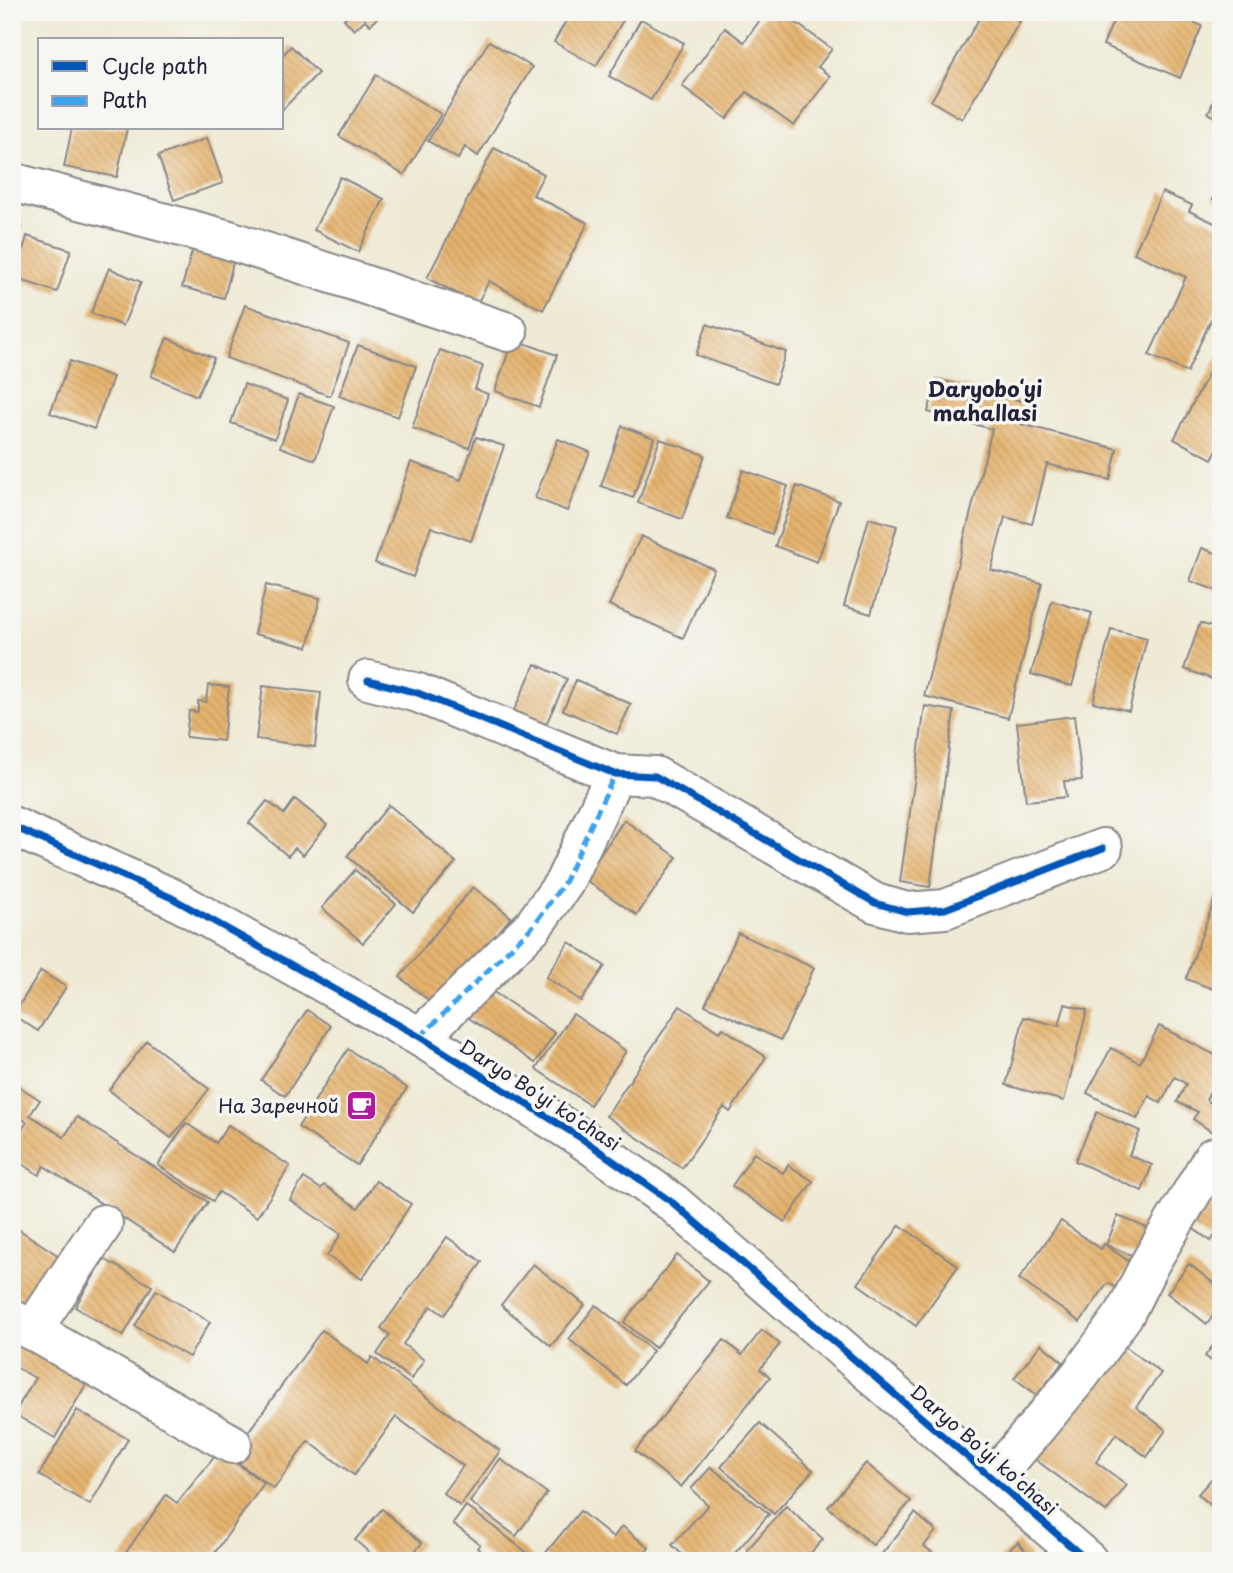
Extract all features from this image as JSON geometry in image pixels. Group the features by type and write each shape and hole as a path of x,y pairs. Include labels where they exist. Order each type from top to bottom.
{"street":[{"path":"12,182 226,239 508,332"},
{"path":"368,680 418,693 615,774 655,776 876,903 907,912 945,909 1103,848"},
{"path":"420,1037 533,926 564,883 615,774"},
{"name":"Daryo Boʻyi koʻchasi","path":"12,826 172,898 420,1037 581,1138 673,1203 1088,1561"},
{"path":"993,1479 1080,1375 1125,1313 1150,1263 1213,1157"},
{"path":"103,1224 22,1325 232,1444"}],"building":[{"path":"351,12 383,12 370,25 365,20 354,30 344,19"},
{"path":"571,12 628,12 596,66 554,42"},
{"path":"766,12 781,12 832,49 818,67 830,76 794,126 747,92 727,119 682,86 725,28 744,42"},
{"path":"983,12 1009,12 1021,19 962,119 931,101"},
{"path":"1117,12 1170,12 1202,26 1180,78 1103,45"},
{"path":"641,19 684,43 651,100 609,76"},
{"path":"489,41 532,67 478,156 465,147 458,159 428,141"},
{"path":"291,46 318,73 284,108 284,54"},
{"path":"376,75 441,114 404,175 339,136"},
{"path":"1221,86 1221,120 1208,113"},
{"path":"72,130 127,130 117,177 64,167"},
{"path":"207,138 223,183 174,200 158,156"},
{"path":"494,148 544,174 533,195 588,223 543,310 489,281 477,304 427,278"},
{"path":"340,177 384,199 358,252 314,230"},
{"path":"1221,183 1221,203 1213,199"},
{"path":"1162,192 1192,205 1189,211 1221,226 1221,298 1187,372 1149,355 1186,277 1134,253"},
{"path":"12,223 22,226 13,256 12,256"},
{"path":"27,236 71,250 57,292 15,278"},
{"path":"194,244 235,255 224,298 182,287"},
{"path":"109,268 141,282 123,326 91,313"},
{"path":"245,305 349,343 330,396 226,358"},
{"path":"707,324 786,352 775,384 696,355"},
{"path":"167,338 214,358 197,396 151,376"},
{"path":"513,339 557,355 539,407 495,391"},
{"path":"358,345 416,366 398,417 339,396"},
{"path":"440,350 483,366 475,389 488,394 469,448 412,428"},
{"path":"1221,350 1221,442 1212,459 1174,439"},
{"path":"70,361 113,377 94,429 50,413"},
{"path":"937,379 1026,402 1021,424 1117,449 1110,480 1047,464 1032,524 1005,517 991,570 1042,583 1008,718 924,696 992,429 928,412"},
{"path":"244,384 288,400 275,439 231,423"},
{"path":"299,394 334,406 315,460 280,447"},
{"path":"622,426 654,438 633,498 601,486"},
{"path":"476,437 504,446 471,541 431,527 413,577 375,563 411,462 461,480"},
{"path":"558,439 590,452 567,511 535,498"},
{"path":"660,439 705,455 682,519 638,503"},
{"path":"743,470 788,486 772,534 727,518"},
{"path":"797,486 839,501 817,562 775,546"},
{"path":"869,518 897,526 871,614 844,606"},
{"path":"641,536 714,569 683,638 609,605"},
{"path":"1202,548 1221,555 1221,592 1190,581"},
{"path":"266,585 320,598 308,647 254,634"},
{"path":"1052,601 1092,613 1072,686 1031,674"},
{"path":"1200,623 1221,630 1221,682 1184,669"},
{"path":"1111,629 1147,638 1129,711 1093,702"},
{"path":"535,664 567,679 542,733 510,719"},
{"path":"576,680 631,704 617,734 563,710"},
{"path":"208,685 229,687 223,741 186,737 189,711 198,712 198,701 206,702"},
{"path":"263,686 321,693 315,747 256,739"},
{"path":"925,706 954,711 930,887 900,882"},
{"path":"1074,716 1082,780 1064,781 1066,797 1026,801 1017,723"},
{"path":"295,799 327,825 303,855 295,848 288,856 249,823 267,801 284,814"},
{"path":"389,805 456,862 413,912 347,856"},
{"path":"624,820 677,857 637,915 584,879"},
{"path":"355,870 396,904 363,943 322,908"},
{"path":"1220,884 1221,977 1216,990 1186,979"},
{"path":"473,887 511,917 438,1008 400,977"},
{"path":"738,933 814,968 781,1040 705,1005"},
{"path":"569,942 605,966 581,1001 546,977"},
{"path":"41,971 66,987 38,1031 13,1015"},
{"path":"486,987 555,1033 535,1063 466,1016"},
{"path":"1065,1004 1087,1010 1064,1101 1006,1085 1024,1017 1059,1026"},
{"path":"680,1006 719,1032 723,1028 766,1057 730,1112 724,1107 682,1168 606,1116"},
{"path":"307,1010 331,1026 285,1096 261,1080"},
{"path":"573,1014 626,1051 590,1105 536,1069"},
{"path":"1159,1026 1221,1058 1221,1071 1206,1100 1221,1110 1221,1138 1193,1119 1198,1112 1177,1102 1186,1084 1175,1077 1161,1103 1149,1096 1137,1119 1087,1093 1111,1048 1140,1063"},
{"path":"147,1041 209,1089 171,1138 109,1090"},
{"path":"348,1049 407,1088 357,1165 298,1127"},
{"path":"12,1082 40,1100 30,1115 64,1137 77,1117 208,1202 175,1252 44,1166 39,1175 12,1157 12,1144 27,1122 12,1112"},
{"path":"1097,1112 1140,1131 1129,1155 1152,1165 1142,1191 1075,1161"},
{"path":"186,1123 216,1143 228,1125 290,1166 257,1217 219,1192 213,1201 158,1165"},
{"path":"754,1153 783,1173 788,1165 813,1181 785,1222 732,1186"},
{"path":"1221,1171 1221,1227 1211,1241 1185,1223"},
{"path":"304,1178 321,1189 324,1185 358,1208 376,1181 411,1204 362,1279 327,1256 341,1234 290,1200"},
{"path":"1118,1216 1150,1229 1139,1258 1106,1245"},
{"path":"1061,1221 1101,1249 1104,1244 1132,1264 1115,1287 1108,1283 1080,1322 1019,1279"},
{"path":"12,1225 62,1258 27,1310 12,1300"},
{"path":"900,1225 958,1266 916,1326 858,1284"},
{"path":"447,1237 482,1262 444,1315 431,1306 403,1344 424,1360 411,1379 377,1354 390,1335 381,1328"},
{"path":"677,1255 709,1281 655,1348 624,1322"},
{"path":"104,1259 152,1286 123,1336 75,1307"},
{"path":"533,1264 585,1305 551,1346 501,1305"},
{"path":"1189,1264 1221,1289 1221,1305 1207,1324 1167,1293"},
{"path":"156,1290 210,1322 189,1357 135,1326"},
{"path":"596,1305 653,1351 626,1385 569,1339"},
{"path":"322,1330 368,1364 372,1357 500,1451 460,1506 443,1493 463,1466 396,1417 354,1475 308,1441 274,1489 230,1457"},
{"path":"762,1330 780,1344 760,1369 770,1377 681,1487 635,1451 724,1340 742,1355"},
{"path":"1221,1335 1221,1368 1205,1356"},
{"path":"12,1336 88,1381 55,1438 14,1414 35,1378 12,1365"},
{"path":"1118,1341 1161,1373 1136,1407 1166,1430 1147,1457 1116,1434 1096,1462 1127,1485 1106,1512 1032,1457"},
{"path":"1041,1344 1063,1362 1037,1395 1014,1378"},
{"path":"77,1410 128,1439 90,1505 39,1475"},
{"path":"760,1423 813,1470 774,1514 721,1467"},
{"path":"219,1451 264,1483 209,1561 120,1561 166,1495 177,1503"},
{"path":"500,1459 547,1493 516,1536 470,1502"},
{"path":"866,1463 911,1501 873,1545 828,1507"},
{"path":"711,1467 769,1514 728,1561 689,1561 672,1545 708,1505 691,1489"},
{"path":"1221,1468 1221,1514 1198,1494"},
{"path":"466,1506 533,1557 530,1561 495,1561 477,1548 480,1544 453,1524"},
{"path":"786,1506 823,1539 804,1561 760,1561 747,1550"},
{"path":"382,1509 422,1543 407,1561 379,1561 355,1540"},
{"path":"580,1511 613,1538 622,1526 649,1548 639,1561 551,1561 544,1555"},
{"path":"915,1513 936,1531 924,1546 934,1554 928,1561 876,1561"},
{"path":"1018,1542 1034,1561 996,1561"}],"marked path":[{"path":"420,1037 533,926 564,883 615,774"}],"cycle path":[{"path":"368,680 418,693 615,774 655,776 875,903 907,912 945,909 1103,848"},
{"path":"12,826 172,898 420,1037 581,1138 673,1203 1088,1561"}],"place":[{"name":"На Заречной","path":"362,1106"}],"district":[{"name":"Daryoboʻyi mahallasi","path":"985,402"}]}
